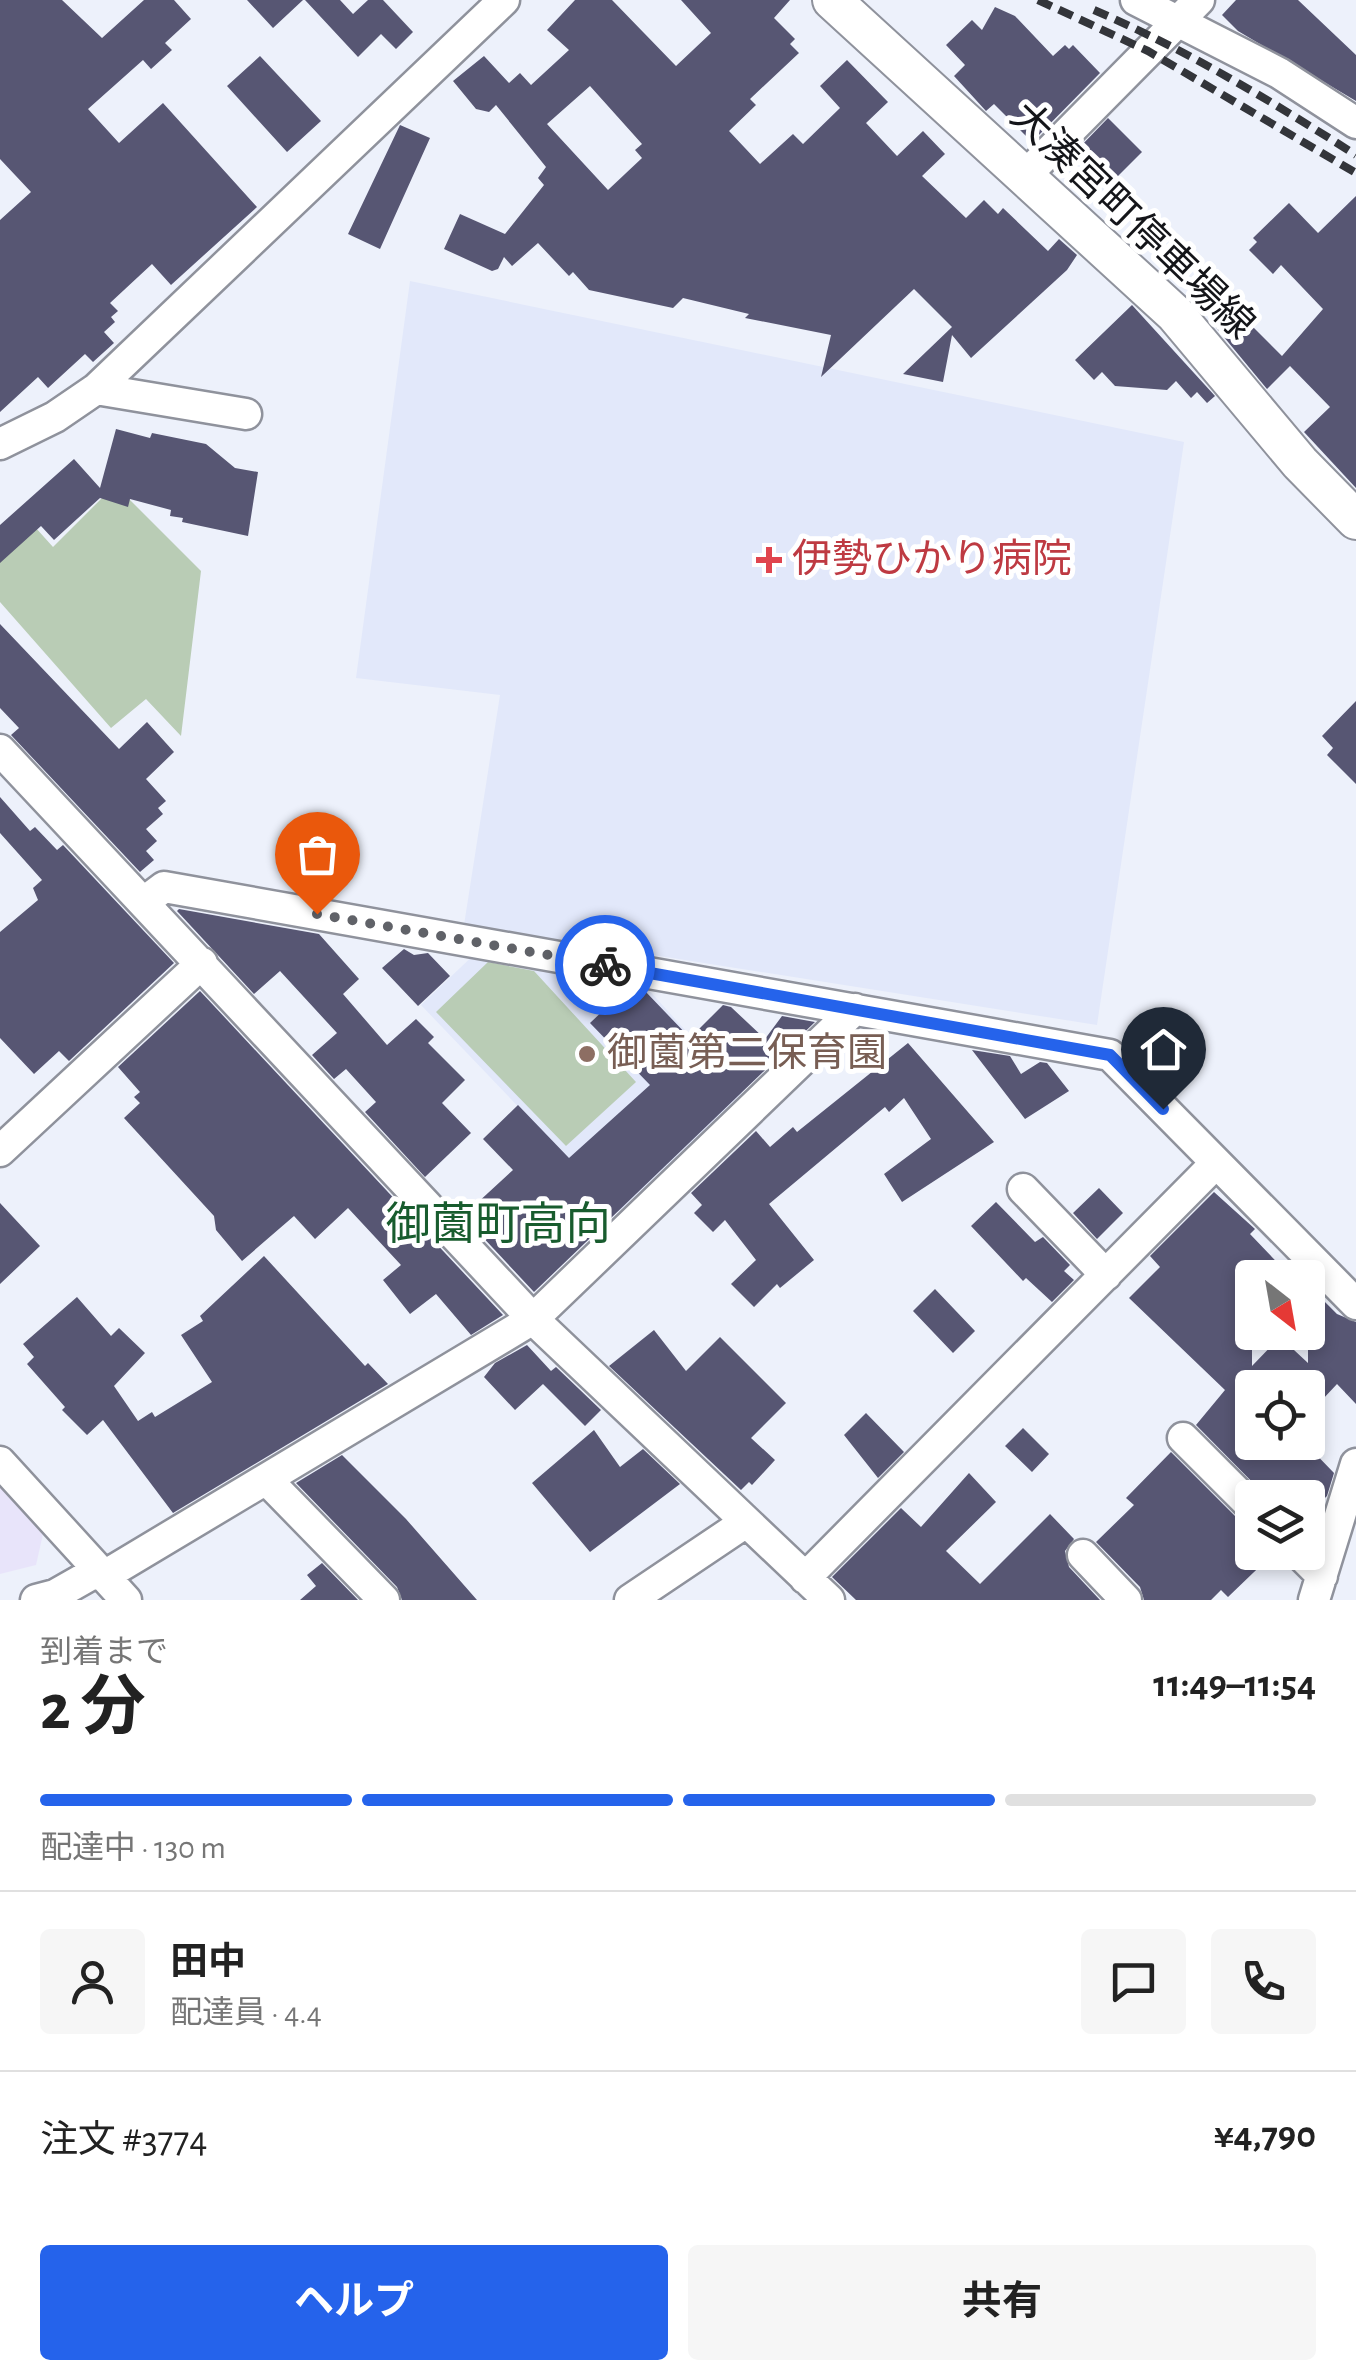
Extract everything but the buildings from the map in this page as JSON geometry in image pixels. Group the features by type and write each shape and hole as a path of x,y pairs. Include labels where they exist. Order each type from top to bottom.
{"main road":[{"name":"大湊宮町停車場線","path":"832,0 854,16 1175,314 1300,463 1356,520"}],"street":[{"path":"0,444 55,417 96,389 504,0"},
{"path":"1136,0 1189,10 1356,123"},
{"path":"1025,176 1189,10"},
{"path":"96,389 246,414"},
{"path":"0,750 533,1319 830,1600"},
{"path":"144,902 164,888 1110,1055 1356,1304"},
{"path":"0,1151 202,963"},
{"path":"36,1600 102,1573 266,1480 533,1319 855,1009"},
{"path":"805,1578 1216,1163"},
{"path":"1023,1190 1106,1275"},
{"path":"1183,1438 1235,1490"},
{"path":"0,1462 126,1600"},
{"path":"1318,1588 1344,1548 1356,1464"},
{"path":"266,1480 384,1600"},
{"path":"630,1600 746,1522"},
{"path":"1083,1555 1126,1600"}],"shaded area":[{"name":"伊勢ひかり病院","path":"410,281 1184,442 1097,1025 464,925 500,695 356,678"},
{"name":"御薗第二保育園","path":"479,950 638,978 750,1102 623,1216 421,1005"},
{"path":"0,1475 45,1525 36,1565 0,1574"}],"green space":[{"path":"108,492 124,494 201,571 181,736 146,699 111,728 0,602 0,544 26,517 53,547"},
{"path":"488,962 534,971 636,1082 566,1146 436,1012"}],"railway":[{"path":"1038,0 1148,51 1356,173"},
{"path":"1094,10 1228,77 1356,155"}],"way so far":[{"path":"317,914 605,965"}],"place":[{"name":"伊勢ひかり病院","path":"769,560"},
{"name":"御薗第二保育園","path":"587,1054"}],"district":[{"name":"御薗町高向","path":"498,1225"}],"route":[{"path":"605,965 1110,1055 1163,1109"}]}
